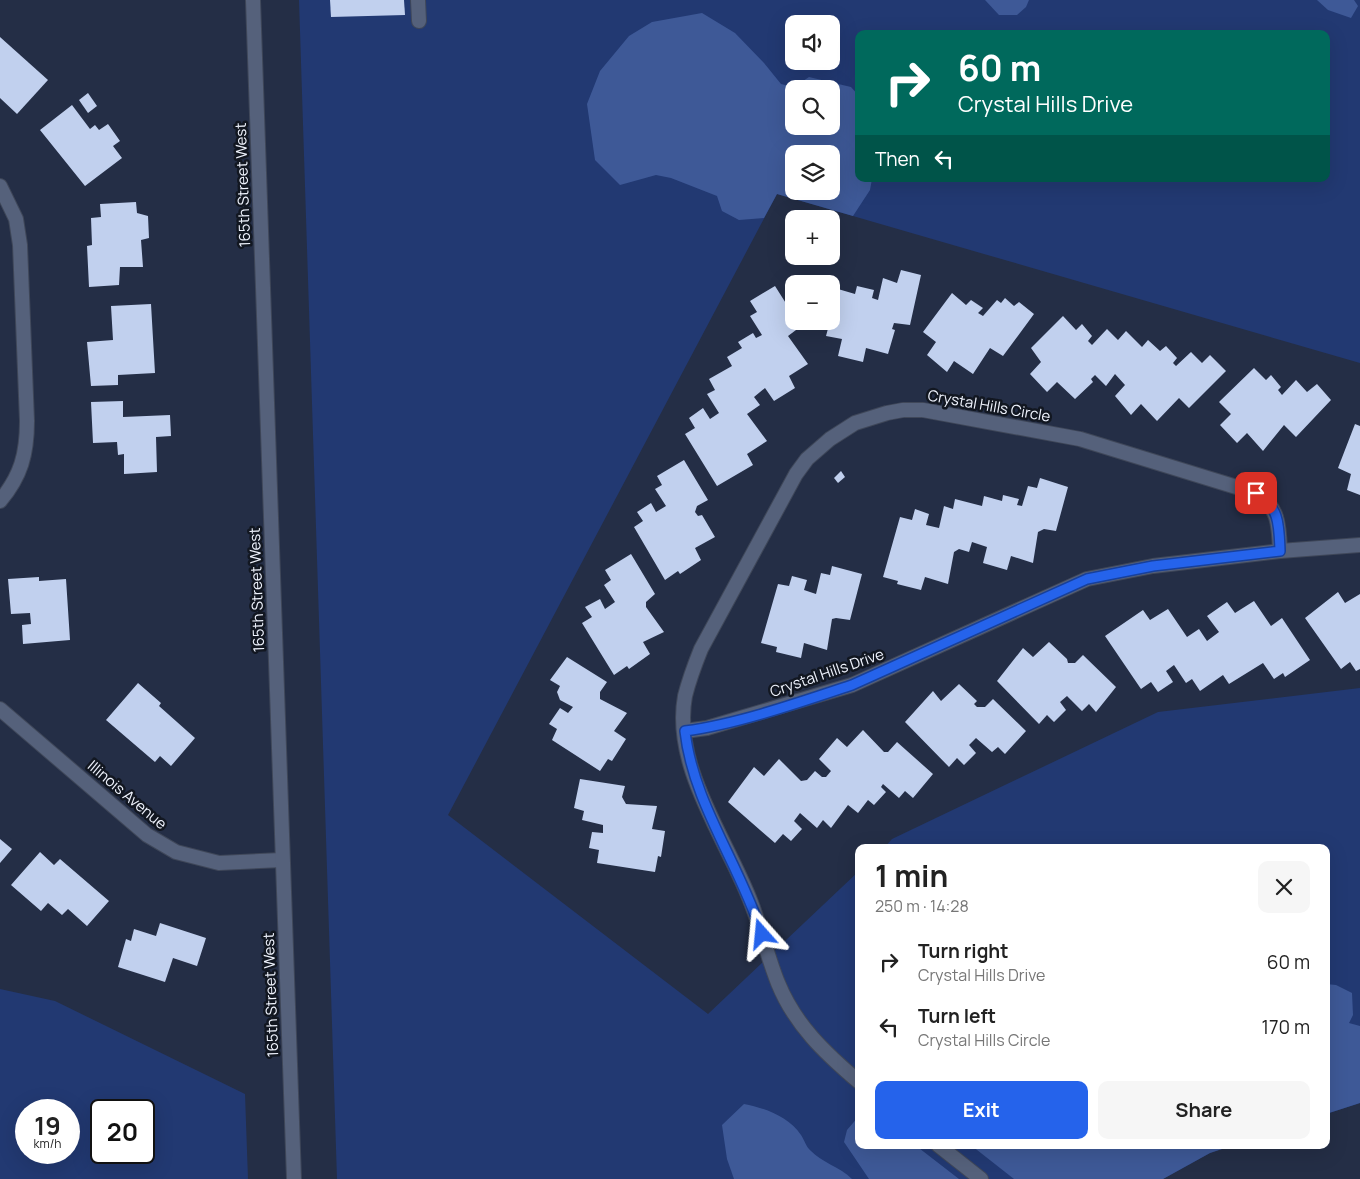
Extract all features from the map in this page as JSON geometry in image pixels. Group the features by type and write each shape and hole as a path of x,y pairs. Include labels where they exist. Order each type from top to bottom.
{"street":[{"name":"165th Street West","path":"253,0 294,1179"},
{"path":"418,0 419,21"},
{"path":"0,186 16,219 20,245 27,421 27,436 19,473 0,501"},
{"name":"Crystal Hills Circle","path":"685,731 685,696 694,665 796,474 807,459 830,439 855,423 871,417 903,410 938,412 1065,436 1256,493 1268,500 1279,524 1280,551"},
{"name":"Crystal Hills Drive","path":"685,731 717,725 852,685 1087,579 1153,566 1280,551 1360,545"},
{"name":"Illinois Avenue","path":"0,709 148,835 176,852 219,863 282,860"},
{"path":"685,731 687,751 696,784 750,899 778,982 789,1006 814,1040 855,1078"},
{"path":"943,1149 981,1179"}],"shaded area":[{"path":"299,0 1360,0 1360,363 840,212 840,210 832,210 798,200 840,200 840,145 785,145 785,196 777,194 448,815 708,1014 855,875 855,1149 1222,1149 1210,1153 1163,1179 337,1179"},
{"path":"985,0 1029,0 1026,7 1017,15 999,15"},
{"path":"1317,0 1354,0 1358,6 1351,18 1328,10"},
{"path":"702,13 735,33 781,84 785,85 785,135 840,135 840,84 851,87 855,92 855,182 871,182 870,190 853,216 840,212 840,210 832,210 798,200 840,200 840,145 785,145 785,196 777,194 764,218 739,220 722,211 717,196 671,178 656,175 620,185 595,160 587,104 600,71 629,36 652,22"},
{"path":"809,77 822,80 804,80"},
{"path":"1360,688 1360,1103 1330,1113 1330,844 888,844 892,839 1158,712"},
{"path":"1330,984 1336,985 1352,993 1353,1015 1349,1023 1360,1026 1360,1103 1330,1113"},
{"path":"0,989 55,1001 245,1094 248,1179 0,1179"},
{"path":"744,1104 760,1108 783,1118 796,1129 815,1155 852,1179 734,1179 727,1159 722,1125"},
{"path":"855,1121 855,1149 920,1149 959,1179 869,1179 844,1142 847,1130"},
{"path":"976,1149 1222,1149 1210,1153 1163,1179 1014,1179"}],"building":[{"path":"330,0 404,0 405,15 331,17"},
{"path":"0,37 48,80 17,114 0,98"},
{"path":"88,93 97,106 88,113 79,100"},
{"path":"72,105 90,129 95,125 99,130 108,124 120,141 113,146 122,158 85,186 40,130"},
{"path":"136,202 137,213 148,216 149,238 141,240 143,267 120,267 119,285 89,287 87,246 92,245 91,218 101,217 100,204"},
{"path":"901,270 921,275 910,325 894,323 892,329 895,330 888,354 866,348 863,362 838,356 842,339 826,336 828,330 840,330 840,290 855,294 857,286 874,290 872,298 878,300 883,278 897,283"},
{"path":"775,286 785,302 785,330 796,330 788,336 808,364 789,376 795,388 774,401 765,388 754,397 760,405 747,414 767,441 747,454 753,465 717,486 685,434 695,428 689,418 703,408 710,419 719,413 707,394 715,390 709,379 732,366 727,357 742,348 738,342 753,333 756,338 762,335 750,316 757,312 750,301"},
{"path":"952,293 966,305 971,300 983,308 978,313 983,316 997,300 1001,303 1005,298 1014,306 1019,302 1034,314 1003,356 990,348 973,374 954,361 947,372 927,355 936,342 923,332"},
{"path":"151,304 155,373 118,375 118,385 91,386 87,342 113,340 111,306"},
{"path":"1063,316 1076,330 1082,324 1092,336 1088,341 1092,345 1107,329 1118,340 1126,331 1142,347 1148,340 1160,351 1166,346 1177,358 1173,363 1176,366 1191,352 1202,363 1210,355 1226,371 1189,408 1179,398 1157,421 1141,404 1131,415 1115,396 1125,385 1115,374 1106,386 1095,375 1091,379 1093,382 1075,399 1057,382 1047,392 1030,374 1041,362 1031,348"},
{"path":"1254,368 1266,380 1271,375 1281,387 1278,390 1282,395 1296,380 1307,392 1317,384 1331,400 1296,437 1284,425 1263,451 1247,433 1237,443 1220,425 1231,414 1219,402"},
{"path":"123,401 123,417 170,415 171,436 156,437 157,472 124,474 124,454 118,455 117,442 93,443 91,402"},
{"path":"1355,424 1360,426 1360,495 1347,490 1351,474 1338,468"},
{"path":"684,460 708,500 697,506 695,512 698,516 702,515 715,537 695,548 701,560 680,574 678,571 665,580 634,527 643,521 637,512 651,503 656,512 666,506 655,489 662,485 657,476"},
{"path":"841,471 845,477 838,483 834,478"},
{"path":"1040,478 1068,487 1056,531 1044,529 1038,532 1033,563 1011,556 1007,570 983,563 987,547 972,542 969,552 959,549 954,552 948,584 925,577 921,590 897,584 898,581 883,577 900,517 912,520 915,509 929,514 926,525 939,528 944,506 953,509 955,499 982,506 984,496 1002,501 1003,495 1019,499 1017,505 1022,506 1028,486 1037,488"},
{"path":"631,554 655,594 646,602 646,607 664,632 643,642 650,654 629,669 627,666 614,675 582,623 592,617 585,607 600,599 605,609 615,602 604,585 611,580 605,570"},
{"path":"832,566 862,574 850,620 832,619 827,650 804,643 801,658 776,652 777,647 761,643 778,584 789,586 792,576 807,580 804,590 816,594 821,573 830,575"},
{"path":"39,577 39,581 66,579 70,640 23,644 22,625 31,624 30,613 11,614 8,579"},
{"path":"1338,592 1345,603 1360,594 1360,669 1356,671 1350,662 1341,669 1305,618"},
{"path":"1254,601 1271,626 1282,618 1310,660 1285,677 1283,673 1274,679 1263,663 1229,684 1223,675 1200,691 1192,679 1186,683 1174,665 1166,671 1173,682 1158,692 1151,682 1141,689 1105,636 1143,610 1150,620 1168,609 1187,637 1199,629 1207,641 1219,632 1207,616 1227,602 1235,613"},
{"path":"1049,642 1067,659 1068,663 1075,663 1083,655 1116,687 1096,712 1089,704 1082,711 1067,696 1060,702 1066,710 1054,722 1047,715 1039,724 997,681 1023,648 1033,657"},
{"path":"567,657 607,682 600,692 600,699 627,713 614,731 626,739 612,761 608,759 600,771 552,740 557,729 549,724 560,708 568,713 573,707 560,700 557,692 560,686 550,680"},
{"path":"138,683 161,703 159,706 195,738 171,766 160,756 155,762 106,720"},
{"path":"959,684 977,701 974,704 977,707 985,707 993,699 1026,731 1005,754 998,747 992,752 976,738 969,745 976,753 964,765 957,758 949,767 905,722 933,691 941,701"},
{"path":"863,730 884,752 888,752 897,742 933,774 913,798 905,791 899,798 883,784 881,787 886,792 874,805 868,800 858,813 848,805 831,828 823,820 817,828 800,813 794,821 802,829 791,841 783,834 775,843 728,802 754,767 764,776 779,759 801,781 807,780 815,771 822,777 826,777 831,771 819,759 837,738 847,747"},
{"path":"580,779 625,786 622,797 626,804 657,806 652,829 665,831 661,857 658,856 655,872 597,863 599,850 589,848 592,832 603,833 603,825 582,820 584,811 574,808"},
{"path":"0,839 12,849 0,863"},
{"path":"40,852 54,865 60,859 109,901 87,926 68,909 62,915 48,903 41,911 11,885"},
{"path":"160,923 206,938 197,966 173,958 165,982 118,967 126,939 131,941 134,929 156,936"}],"route":[{"path":"762,934 750,899 696,784 687,751 685,731 707,728 818,697 852,685 1087,579 1153,566 1280,551 1279,524 1268,500 1256,493"}]}
